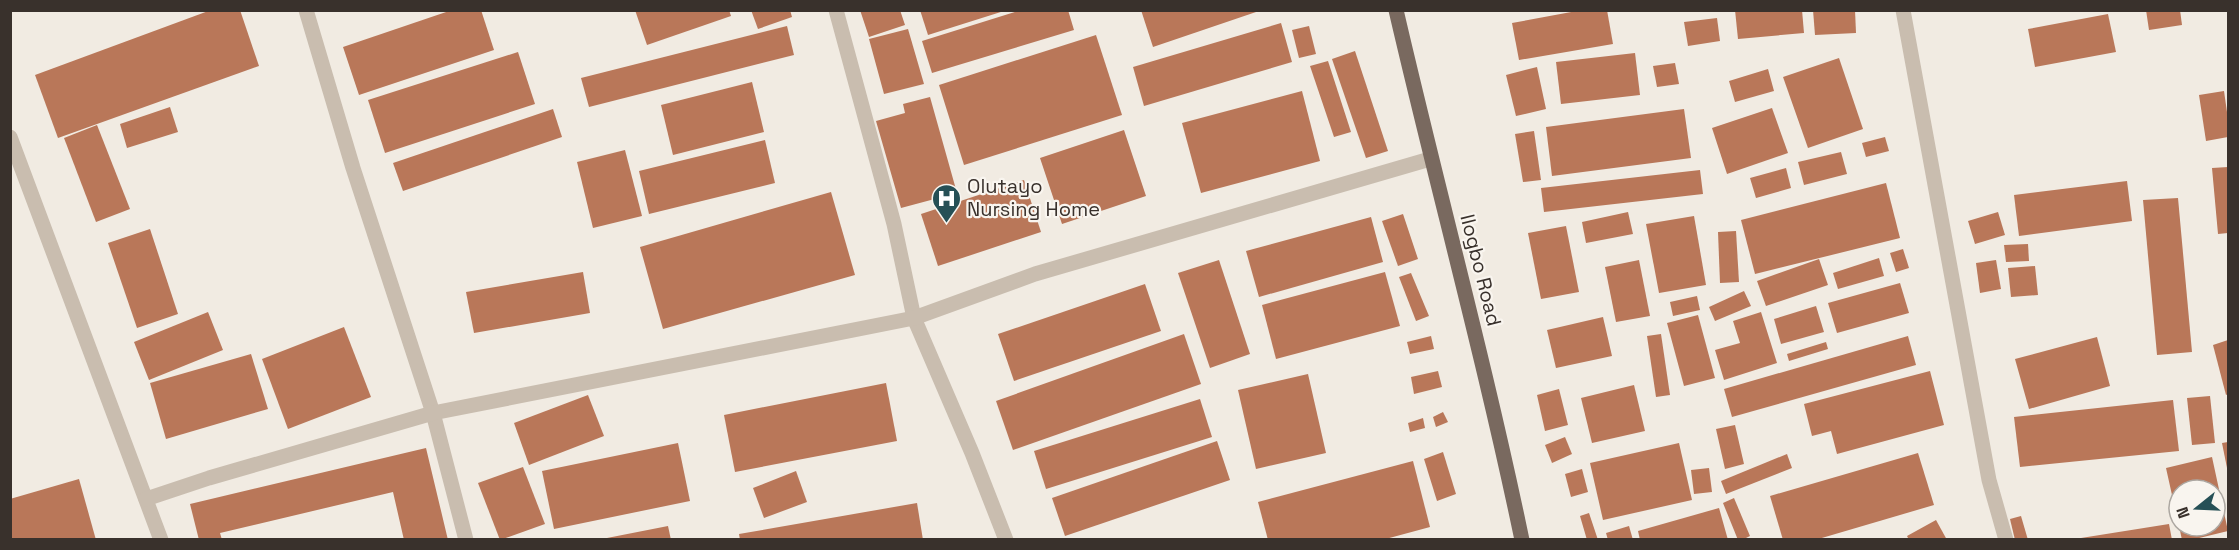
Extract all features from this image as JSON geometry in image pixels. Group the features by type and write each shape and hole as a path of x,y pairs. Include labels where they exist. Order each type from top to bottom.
{"main road":[{"name":"Ilogbo Road","path":"1396,10 1430,159 1498,421 1522,540"}],"street":[{"path":"306,10 353,168 433,412 466,540"},
{"path":"836,10 894,224 914,318 972,453 1006,540"},
{"path":"1903,10 1989,480 2006,540"},
{"path":"12,144 161,540"},
{"path":"146,499 209,477 433,412 914,318 1035,274 1430,159"}],"building":[{"path":"211,10 240,10 259,66 58,138 35,75"},
{"path":"452,10 481,10 494,50 359,95 343,47"},
{"path":"635,10 729,10 731,16 647,45"},
{"path":"751,10 790,10 792,17 758,29"},
{"path":"860,10 900,10 905,25 869,37"},
{"path":"920,10 1004,10 1004,11 928,35"},
{"path":"1021,10 1068,10 1074,30 932,73 922,41"},
{"path":"1141,10 1259,10 1259,11 1153,47"},
{"path":"1582,10 1607,10 1613,44 1519,60 1512,23"},
{"path":"1735,10 1802,10 1804,33 1738,39"},
{"path":"1813,10 1855,10 1856,33 1815,35"},
{"path":"2146,10 2180,10 2182,25 2149,30"},
{"path":"2108,14 2116,52 2035,67 2028,29"},
{"path":"1717,18 1720,41 1688,46 1684,22"},
{"path":"1281,23 1292,62 1144,106 1133,67"},
{"path":"787,26 794,55 589,107 581,78"},
{"path":"1309,26 1316,54 1299,58 1292,30"},
{"path":"908,29 924,84 884,94 869,39"},
{"path":"1096,35 1122,115 964,165 939,85"},
{"path":"1355,51 1388,151 1366,158 1332,59"},
{"path":"518,52 535,104 385,153 368,100"},
{"path":"1635,53 1640,95 1561,104 1556,62"},
{"path":"1839,58 1863,129 1808,148 1783,77"},
{"path":"1328,61 1351,132 1334,137 1310,66"},
{"path":"1675,63 1679,84 1657,87 1653,66"},
{"path":"1537,67 1546,109 1516,116 1506,75"},
{"path":"1768,69 1774,91 1735,102 1729,81"},
{"path":"752,82 764,132 673,155 661,105"},
{"path":"1302,91 1320,161 1201,193 1182,123"},
{"path":"2224,91 2228,137 2206,141 2199,95"},
{"path":"930,97 957,193 901,208 876,121 905,113 903,104"},
{"path":"170,107 178,132 127,148 120,124"},
{"path":"1772,108 1788,153 1727,174 1712,128"},
{"path":"553,109 562,137 403,191 393,163"},
{"path":"1684,109 1691,158 1552,176 1546,127"},
{"path":"97,125 130,209 96,222 64,138"},
{"path":"1124,130 1146,196 1062,224 1040,158"},
{"path":"1534,131 1541,180 1523,182 1515,134"},
{"path":"1885,137 1889,151 1866,157 1862,143"},
{"path":"765,140 775,183 649,214 639,171"},
{"path":"625,150 642,216 593,228 577,162"},
{"path":"1841,152 1847,174 1804,185 1798,162"},
{"path":"2228,167 2228,233 2218,234 2212,168"},
{"path":"1786,168 1791,188 1756,198 1750,178"},
{"path":"1700,170 1703,194 1544,212 1541,188"},
{"path":"1024,180 1041,232 938,266 921,214"},
{"path":"2127,181 2132,221 2019,236 2014,195"},
{"path":"1886,183 1900,238 1755,274 1741,220"},
{"path":"831,192 855,275 663,329 640,247"},
{"path":"2178,198 2192,352 2157,355 2143,200"},
{"path":"1628,212 1633,234 1586,243 1582,222"},
{"path":"1998,212 2005,235 1975,244 1968,221"},
{"path":"1403,214 1418,259 1398,266 1382,221"},
{"path":"1694,216 1706,285 1659,293 1646,224"},
{"path":"1371,217 1383,262 1259,297 1246,251"},
{"path":"1566,226 1579,292 1541,299 1528,233"},
{"path":"150,229 178,314 137,328 108,243"},
{"path":"1736,231 1739,282 1720,283 1718,232"},
{"path":"2028,244 2029,261 2006,262 2004,245"},
{"path":"1903,249 1909,268 1896,272 1890,253"},
{"path":"1879,258 1884,276 1838,289 1833,273"},
{"path":"1819,259 1828,285 1766,306 1757,281"},
{"path":"1219,260 1250,354 1210,368 1178,273"},
{"path":"1639,260 1650,316 1616,322 1605,267"},
{"path":"1996,260 2001,289 1980,293 1976,263"},
{"path":"2035,266 2038,295 2011,297 2008,268"},
{"path":"583,272 590,313 474,333 466,292"},
{"path":"1385,272 1400,326 1276,359 1262,305"},
{"path":"1411,273 1429,316 1416,321 1399,277"},
{"path":"1900,283 1909,313 1837,333 1828,303"},
{"path":"1145,284 1161,331 1014,381 998,334"},
{"path":"1744,291 1751,306 1715,321 1709,307"},
{"path":"1697,296 1700,310 1673,316 1670,302"},
{"path":"1816,306 1824,332 1781,344 1774,319"},
{"path":"208,312 223,350 149,380 134,342"},
{"path":"1761,312 1777,363 1724,380 1715,350 1740,343 1733,321"},
{"path":"1698,315 1715,378 1684,386 1667,323"},
{"path":"1603,317 1612,356 1556,368 1547,330"},
{"path":"344,327 371,397 288,429 262,359"},
{"path":"1184,334 1201,384 1013,450 996,401"},
{"path":"1661,334 1670,395 1656,397 1647,336"},
{"path":"1431,336 1434,349 1410,354 1407,342"},
{"path":"1908,336 1916,365 1732,417 1724,389"},
{"path":"2097,337 2110,386 2029,409 2015,359"},
{"path":"2228,340 2228,394 2226,395 2213,345"},
{"path":"1826,342 1828,349 1789,361 1787,354"},
{"path":"251,354 268,409 166,439 150,383"},
{"path":"1438,371 1442,387 1414,394 1411,377"},
{"path":"1930,371 1944,425 1837,454 1831,431 1812,436 1804,404"},
{"path":"1308,374 1326,453 1256,469 1238,390"},
{"path":"886,383 897,441 735,472 724,415"},
{"path":"1634,385 1645,431 1592,443 1581,398"},
{"path":"1559,389 1568,425 1545,431 1537,395"},
{"path":"588,395 604,436 529,465 514,423"},
{"path":"2210,396 2215,443 2192,445 2187,398"},
{"path":"1200,399 1212,437 1046,489 1034,451"},
{"path":"2173,400 2179,451 2020,467 2014,417"},
{"path":"1443,412 1448,422 1436,427 1433,417"},
{"path":"1423,418 1425,428 1410,432 1408,423"},
{"path":"1735,425 1744,464 1725,469 1716,429"},
{"path":"1565,437 1572,454 1552,463 1545,445"},
{"path":"1217,441 1230,480 1065,536 1052,498"},
{"path":"2228,442 2228,468 2227,468 2222,443"},
{"path":"678,443 690,501 554,529 542,471"},
{"path":"1679,443 1692,500 1603,520 1590,463"},
{"path":"426,448 448,540 404,540 393,492 220,533 222,540 199,540 190,504"},
{"path":"1443,452 1456,494 1437,501 1424,459"},
{"path":"1918,453 1934,505 1815,540 1783,540 1770,496"},
{"path":"1787,454 1792,468 1726,494 1721,481"},
{"path":"2212,457 2217,478 2168,478 2166,468"},
{"path":"1413,461 1430,527 1382,540 1268,540 1258,502"},
{"path":"523,467 545,524 500,540 478,483"},
{"path":"1709,468 1712,492 1694,494 1691,470"},
{"path":"1582,469 1588,492 1571,497 1565,474"},
{"path":"796,471 807,502 764,518 753,488"},
{"path":"79,479 96,540 10,540 10,499"},
{"path":"1734,498 1750,536 1742,540 1738,540 1723,503"},
{"path":"917,503 923,540 740,540 739,534"},
{"path":"1719,508 1728,540 1640,540 1638,531"},
{"path":"1589,513 1598,540 1587,540 1580,516"},
{"path":"2021,516 2028,540 2015,540 2010,519"},
{"path":"1936,520 1947,540 1909,540 1907,536"},
{"path":"2167,524 2167,538 2172,540 2081,540 2081,538"},
{"path":"668,526 671,540 607,540 607,538"},
{"path":"1629,526 1633,540 1608,540 1606,533"},
{"path":"2182,538 2199,538 2191,540 2182,540"}],"place":[{"name":"Olutayo Nursing Home","path":"946,224"}]}
